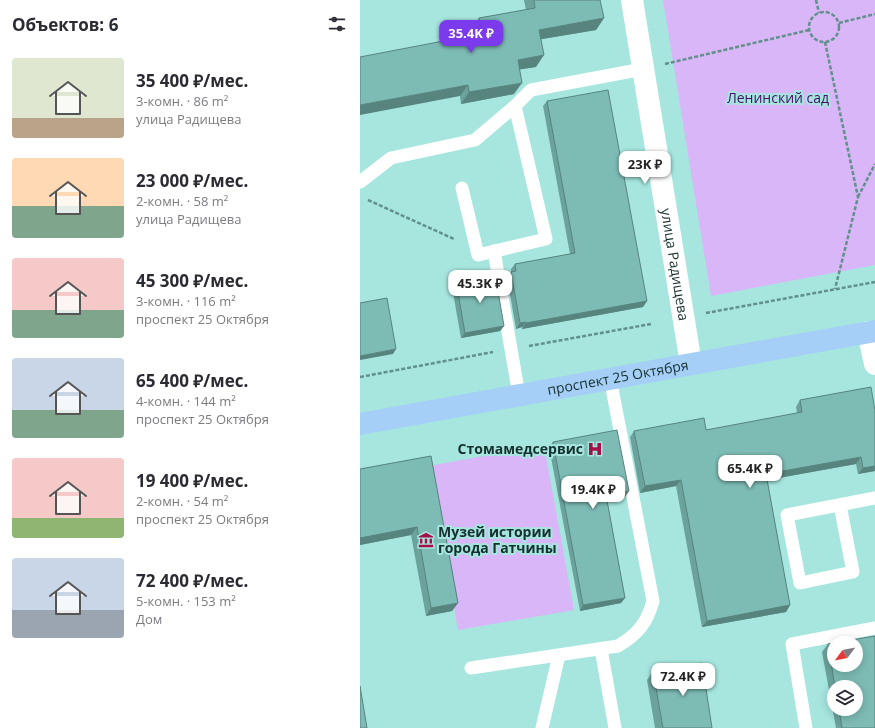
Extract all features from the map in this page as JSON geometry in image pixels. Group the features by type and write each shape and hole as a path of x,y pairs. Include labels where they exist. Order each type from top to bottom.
{"main road":[{"name":"проспект 25 Октября","path":"360,424 872,331"}],"street":[{"name":"улица Радищева","path":"632,0 691,364"},
{"path":"872,331 875,364"}],"lane":[{"path":"360,182 391,158 475,140 515,106 531,90 643,69"},
{"path":"462,188 478,255 546,239 515,106"},
{"path":"494,251 519,395"},
{"path":"471,668 618,646 631,638 641,628 650,614 653,601 610,378"},
{"path":"840,505 853,572 800,583 786,515 875,498"},
{"path":"806,728 792,644 875,628"},
{"path":"601,649 615,728"},
{"path":"542,728 559,655"}],"path":[{"path":"816,0 819,13"},
{"path":"827,12 834,16 838,23 839,30 836,36 825,42 818,41 812,37 809,30 811,20 819,13 827,12"},
{"path":"838,23 875,14"},
{"path":"643,69 809,30"},
{"path":"825,42 858,198"},
{"path":"835,289 858,198 875,164"},
{"path":"367,200 477,249"},
{"path":"706,313 875,282"}],"green space":[{"name":"Ленинский сад","path":"663,0 875,0 875,265 711,296"},
{"path":"544,445 574,610 458,630 429,466"}],"building":[{"path":"534,0 600,0 604,18 539,30 544,55 518,60 522,83 469,92 468,85 360,105 360,57 459,38 458,34 481,30 479,18 535,8"},
{"path":"608,90 647,301 520,323 511,272 516,271 515,264 575,253 547,101"},
{"path":"495,274 504,326 465,333 456,281"},
{"path":"387,298 396,349 360,356 360,303"},
{"path":"871,387 875,411 875,466 863,468 861,457 766,474 790,605 707,621 681,480 645,486 634,431 704,418 706,430 802,412 800,400"},
{"path":"617,430 629,491 606,495 625,598 583,605 553,442"},
{"name":"Музей истории города Гатчины","path":"431,456 458,603 431,608 417,527 360,538 360,469"},
{"path":"875,636 875,728 842,728 840,716 863,716 863,680 834,680 833,672 863,672 863,638"},
{"path":"702,663 712,728 663,728 653,671"},
{"path":"360,686 367,728 360,728"}],"place":[{"name":"Стомамедсервис","path":"595,449"},
{"name":"Музей истории города Гатчины","path":"426,540"}]}
